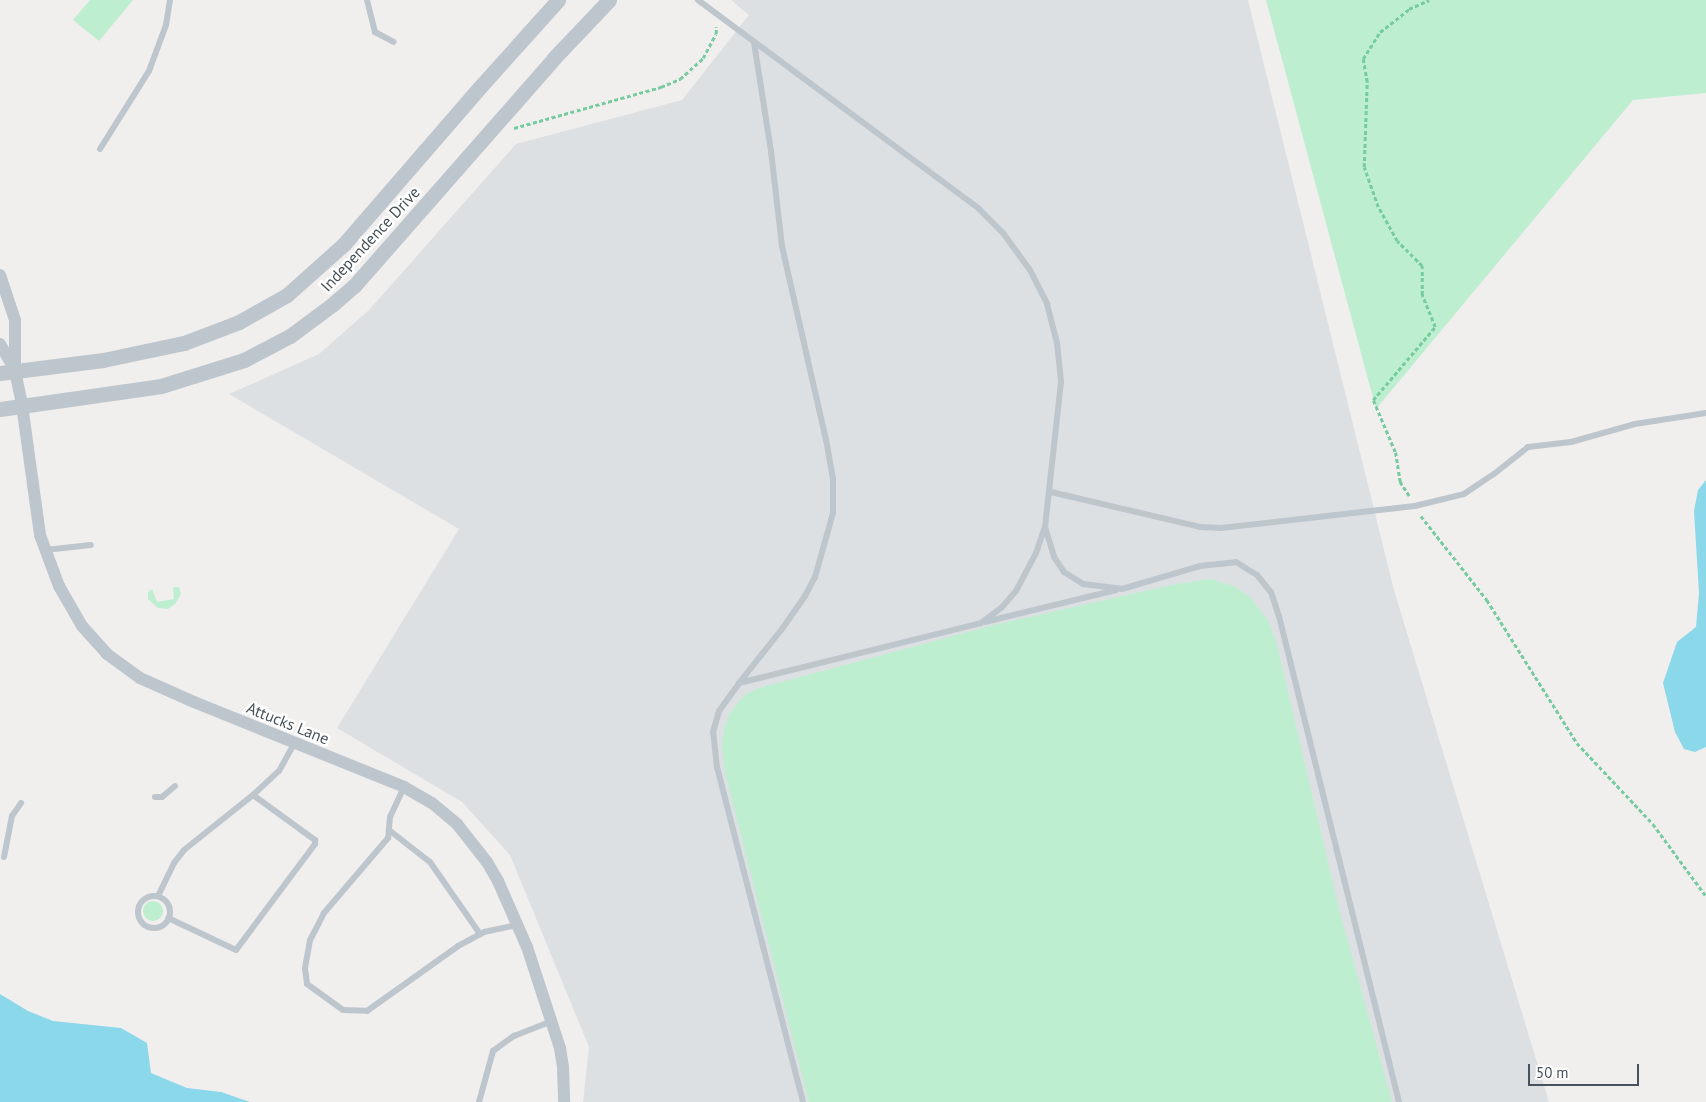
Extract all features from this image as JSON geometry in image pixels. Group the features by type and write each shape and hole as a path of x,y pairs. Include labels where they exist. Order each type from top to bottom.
{"street":[{"name":"Independence Drive","path":"8,372 103,360 184,343 239,322 287,295 344,244 558,0"},
{"name":"Independence Drive","path":"0,409 127,392 192,378 244,360 304,326 334,304 369,269 554,58 610,0"},
{"name":"Attucks Lane","path":"0,276 15,320 8,372"},
{"name":"Attucks Lane","path":"0,344 8,372 22,405 38,524 44,550 59,586 82,626 107,654 128,670 194,702 404,787 432,803 467,836 494,874 517,925 552,1021 564,1068 564,1102"}],"lane":[{"path":"100,149 149,71 166,25 170,0"},
{"path":"368,0 376,32 394,42"},
{"path":"698,0 979,209 1003,233 1030,270 1047,304 1057,343 1061,382 1051,492 1045,527 1036,553 1016,591 1002,607 981,622"},
{"path":"754,42 771,151 782,246 826,440 833,479 833,513 815,577 805,596 782,630 719,711 713,732 717,768 803,1102"},
{"path":"1051,492 1200,526 1221,528 1415,506 1464,494 1494,474 1528,447 1571,442 1634,424 1706,413"},
{"path":"1045,527 1054,557 1064,572 1083,584 1122,589"},
{"path":"44,550 91,545"},
{"path":"739,683 981,622 1122,589 1200,566 1236,562 1257,575 1271,592 1279,616 1399,1102"},
{"path":"158,896 174,863 184,850 253,795 279,771 294,742"},
{"path":"155,797 162,798 176,786"},
{"path":"404,787 390,817 388,838 324,913 310,940 305,969 307,984 343,1010 367,1011 458,946 480,934 517,925"},
{"path":"168,918 236,950 316,844 314,838 253,795"},
{"path":"4,857 12,816 21,803"},
{"path":"389,830 430,862 480,934"},
{"path":"158,896 169,907 168,918 163,925 152,928 147,927 139,920 138,909 143,899 158,896"},
{"path":"479,1102 493,1051 514,1036 552,1021"}],"path":[{"path":"1429,0 1409,9 1380,32 1363,59 1367,82 1364,167 1378,207 1396,241 1422,266 1422,295 1435,327 1373,400 1395,452 1400,482 1415,506 1487,600 1577,743 1653,824 1706,896"},
{"path":"511,129 661,88 680,79 703,58 711,45 716,34 715,14"}],"shaded area":[{"path":"731,0 1248,0 1394,590 1549,1102 583,1102 589,1047 510,855 462,802 337,728 459,529 229,394 319,354 369,310 516,144 682,100 749,15"}],"green space":[{"path":"90,0 133,0 99,41 73,20"},
{"path":"1266,0 1706,0 1706,93 1633,100 1376,409"},
{"path":"1211,579 1236,587 1250,597 1268,621 1276,641 1339,909 1392,1102 809,1102 725,772 722,748 724,729 729,715 737,704 746,694 759,688 994,625 1176,584"},
{"path":"173,587 179,587 181,594 175,604 168,609 158,608 148,599 148,592 152,589 157,602 174,599"},
{"path":"153,901 160,904 163,911 160,918 153,921 146,918 143,911 146,904"}],"water":[{"path":"1706,480 1706,747 1695,752 1684,749 1675,732 1663,683 1677,642 1696,627 1699,593 1694,511 1698,490"},
{"path":"0,994 28,1011 53,1021 121,1028 147,1043 151,1073 187,1088 221,1092 250,1102 0,1102"}]}
